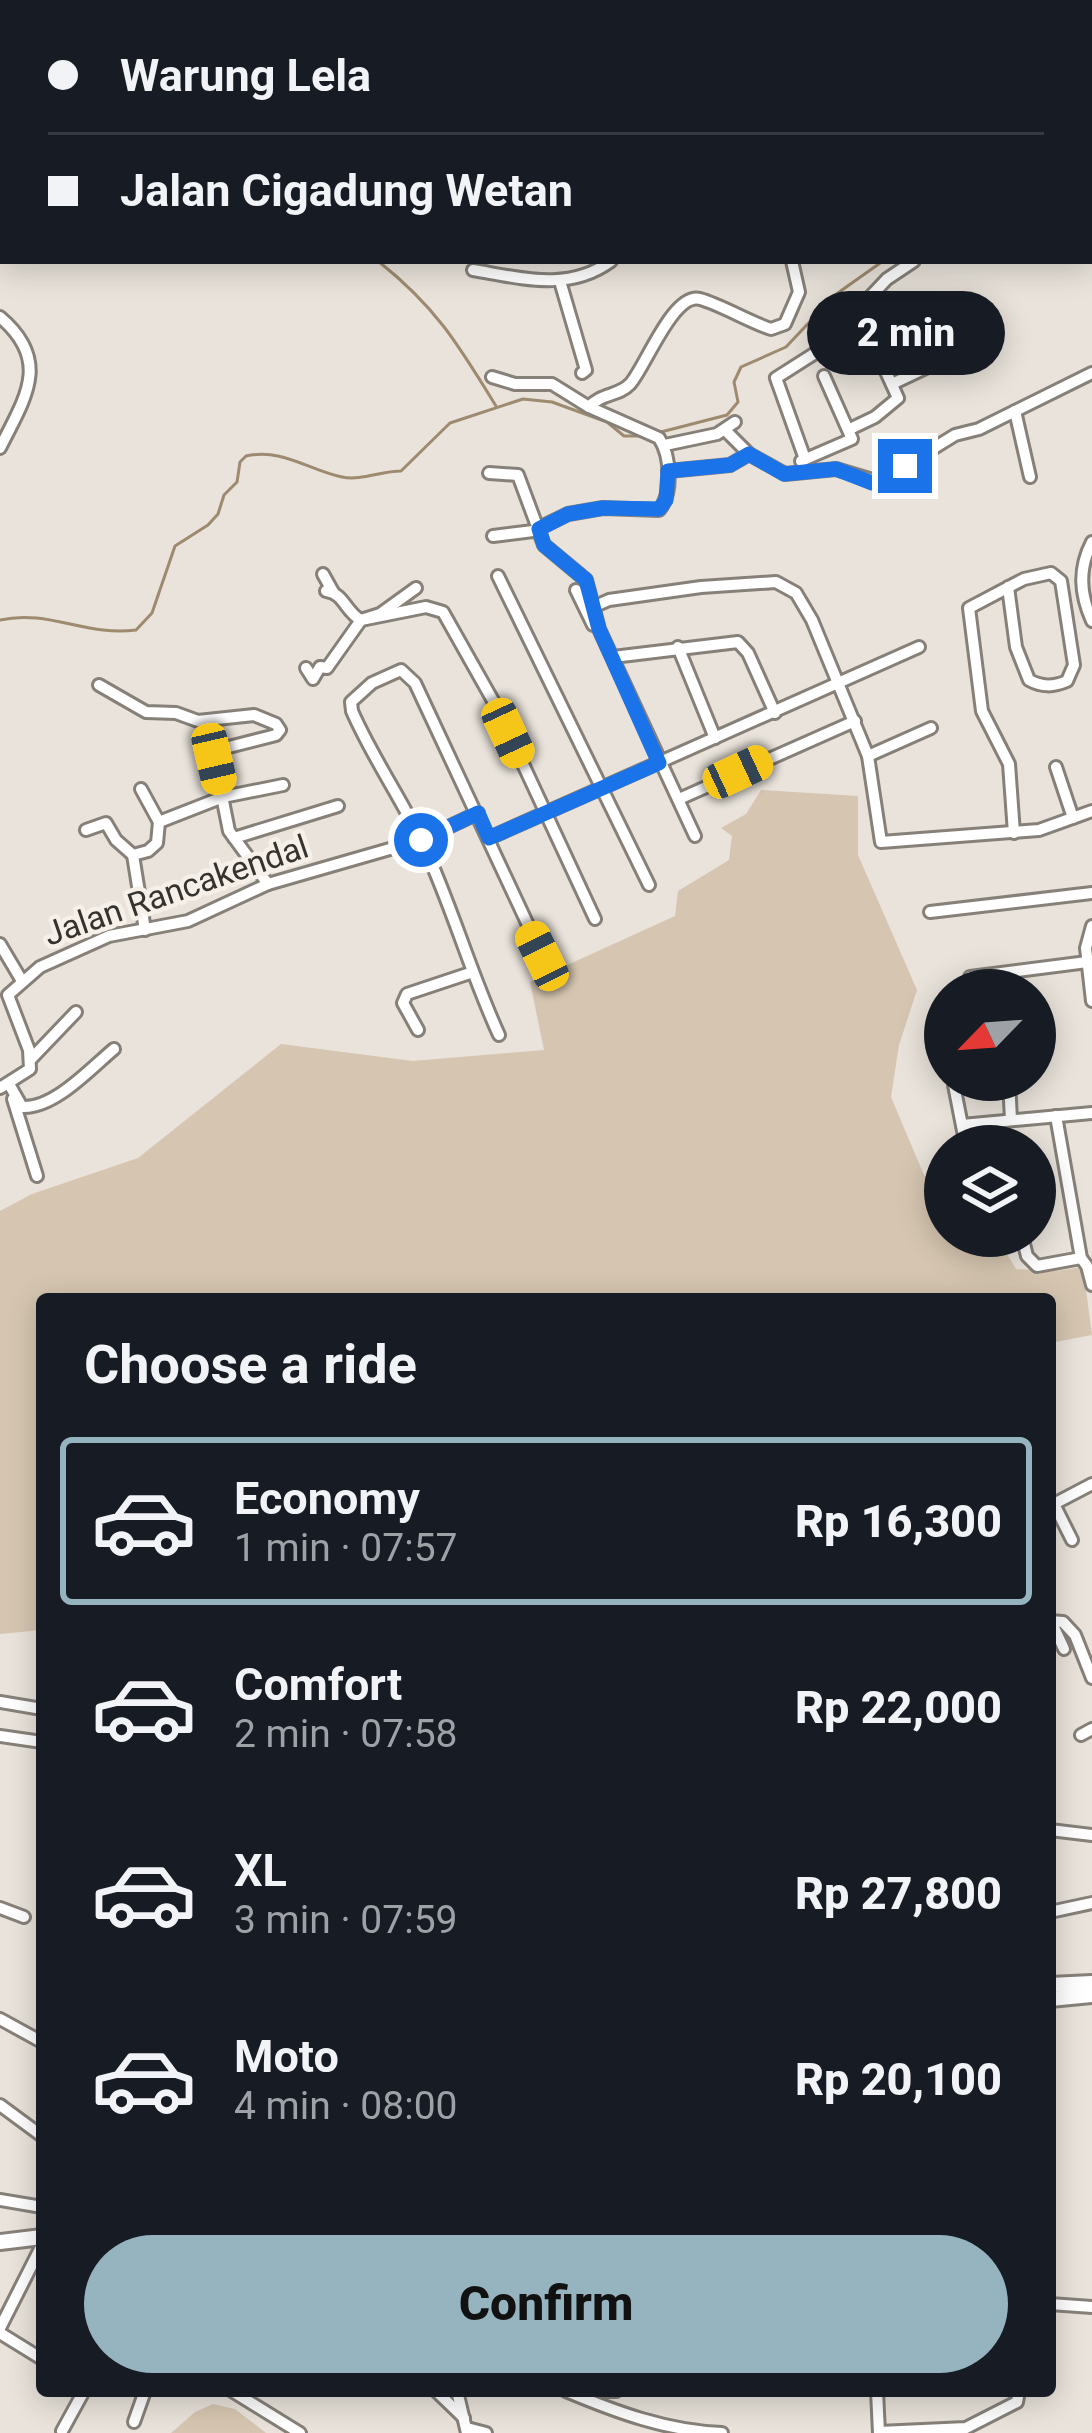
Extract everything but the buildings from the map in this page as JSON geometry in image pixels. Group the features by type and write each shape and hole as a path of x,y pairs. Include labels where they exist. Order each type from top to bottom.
{"main road":[{"path":"1056,1985 1092,1983"},
{"path":"1056,1998 1092,1995"},
{"path":"0,2242 36,2241"}],"street":[{"path":"473,270 560,281 586,275 605,264"},
{"path":"590,407 601,396 633,381 684,302 694,298 771,329 784,324 799,292 793,264"},
{"path":"805,459 776,378 820,350 887,279 910,264"},
{"path":"560,281 584,355 586,370 582,373"},
{"path":"0,317 18,332 30,357 29,389 0,448"},
{"path":"850,430 897,400 882,363"},
{"path":"892,385 934,364"},
{"path":"492,377 514,384 551,384 664,444 730,426 749,454 784,474 836,469 879,482 956,435 1092,373"},
{"path":"803,474 799,463 850,441 850,430 824,376"},
{"path":"1015,412 1030,477"},
{"path":"493,536 539,529 568,514 603,508 659,509 666,500 664,444"},
{"path":"668,471 730,465 749,454"},
{"path":"490,473 518,476 544,545 583,574 599,629 695,836"},
{"path":"1092,542 1083,559 1081,586 1092,621"},
{"path":"1008,587 1016,647 1029,680 1040,686 1067,681 1075,665 1060,581 1051,573 1041,573 1008,587 973,603 968,612 982,711 1009,764 1015,833"},
{"path":"323,574 329,591 362,620"},
{"path":"498,576 649,884"},
{"path":"593,607 609,599 776,582 800,597 868,756 880,842 1039,830 1092,811"},
{"path":"326,689 309,674 327,668 362,620 380,614 416,588"},
{"path":"576,590 593,626 599,629"},
{"path":"362,620 426,608 443,612 496,706 595,919"},
{"path":"613,658 678,646 738,642 748,653 775,713"},
{"path":"678,646 715,738"},
{"path":"489,838 919,647"},
{"path":"499,1035 470,973 449,904 421,840 350,706 356,694 388,674 401,670 415,683 542,956"},
{"path":"99,685 146,712 176,713 198,721 254,715 277,724 276,735 214,749 226,821 268,884"},
{"path":"679,799 855,721"},
{"path":"868,756 931,728"},
{"path":"1057,766 1073,818"},
{"path":"159,822 223,797 283,784"},
{"path":"133,856 157,843 159,822 141,789"},
{"path":"234,838 338,806"},
{"name":"Jalan Rancakendal","path":"31,1059 8,995 40,967 109,936 214,912 268,884 421,840 478,813"},
{"path":"86,830 106,823 133,856 146,930"},
{"path":"930,912 1092,893"},
{"path":"1092,926 1087,962 1092,1000"},
{"path":"0,944 22,981"},
{"path":"1032,969 1087,962"},
{"path":"418,1030 403,1003 407,994 470,973"},
{"path":"4,1087 30,1069 31,1059 76,1012"},
{"path":"4,1087 22,1107 33,1107 69,1086 114,1049"},
{"path":"4,1087 14,1102 37,1176"},
{"path":"957,1101 962,1125 1092,1113"},
{"path":"1010,1101 1011,1120"},
{"path":"1056,1116 1081,1258 1092,1285"},
{"path":"1028,1257 1037,1266 1081,1258"},
{"path":"1056,1503 1092,1484"},
{"path":"1056,1512 1072,1540"},
{"path":"1056,1621 1064,1622 1075,1635 1092,1678"},
{"path":"1056,1632 1064,1649"},
{"path":"0,1702 36,1708"},
{"path":"0,1736 36,1741"},
{"path":"1056,1831 1092,1835"},
{"path":"1056,1911 1092,1905"},
{"path":"0,1908 24,1918"},
{"path":"0,2019 36,2039"},
{"path":"0,2105 36,2132"},
{"path":"0,2200 36,2206"},
{"path":"36,2254 0,2330 36,2356"},
{"path":"1056,2304 1092,2307"},
{"path":"62,2432 81,2397"},
{"path":"134,2422 143,2397"},
{"path":"242,2397 300,2433"},
{"path":"441,2397 466,2426 486,2433"},
{"path":"582,2397 649,2422 722,2433"},
{"path":"877,2397 879,2432 966,2428 1017,2402 1018,2397"}],"shaded area":[{"path":"761,790 858,796 858,855 917,990 899,1045 891,1097 924,1175 924,1257 1009,1257 1016,1269 1083,1267 1092,1335 1056,1342 1056,1293 36,1293 36,1631 0,1634 0,1211 32,1194 138,1158 281,1044 413,1061 544,1050 530,982 675,916 678,891 729,860 732,836 721,828 746,814"},
{"path":"213,2404 235,2409 266,2433 171,2433 195,2412"}],"waterway":[{"path":"381,264 416,294 444,328 496,406"},
{"path":"657,433 727,415 738,402 734,382 741,367 786,347 835,295 879,264"},
{"path":"0,620 35,618 101,630 136,630 152,613 175,546 218,514 246,456 284,457 349,478 401,471 450,423 523,399 552,402 607,422 624,436 642,436"}],"route":[{"path":"421,840 478,813 489,838 659,763 599,629 583,574 544,545 539,529 568,514 603,508 659,509 666,500 668,471 730,465 749,454 784,474 836,469 872,483 905,466"}]}
